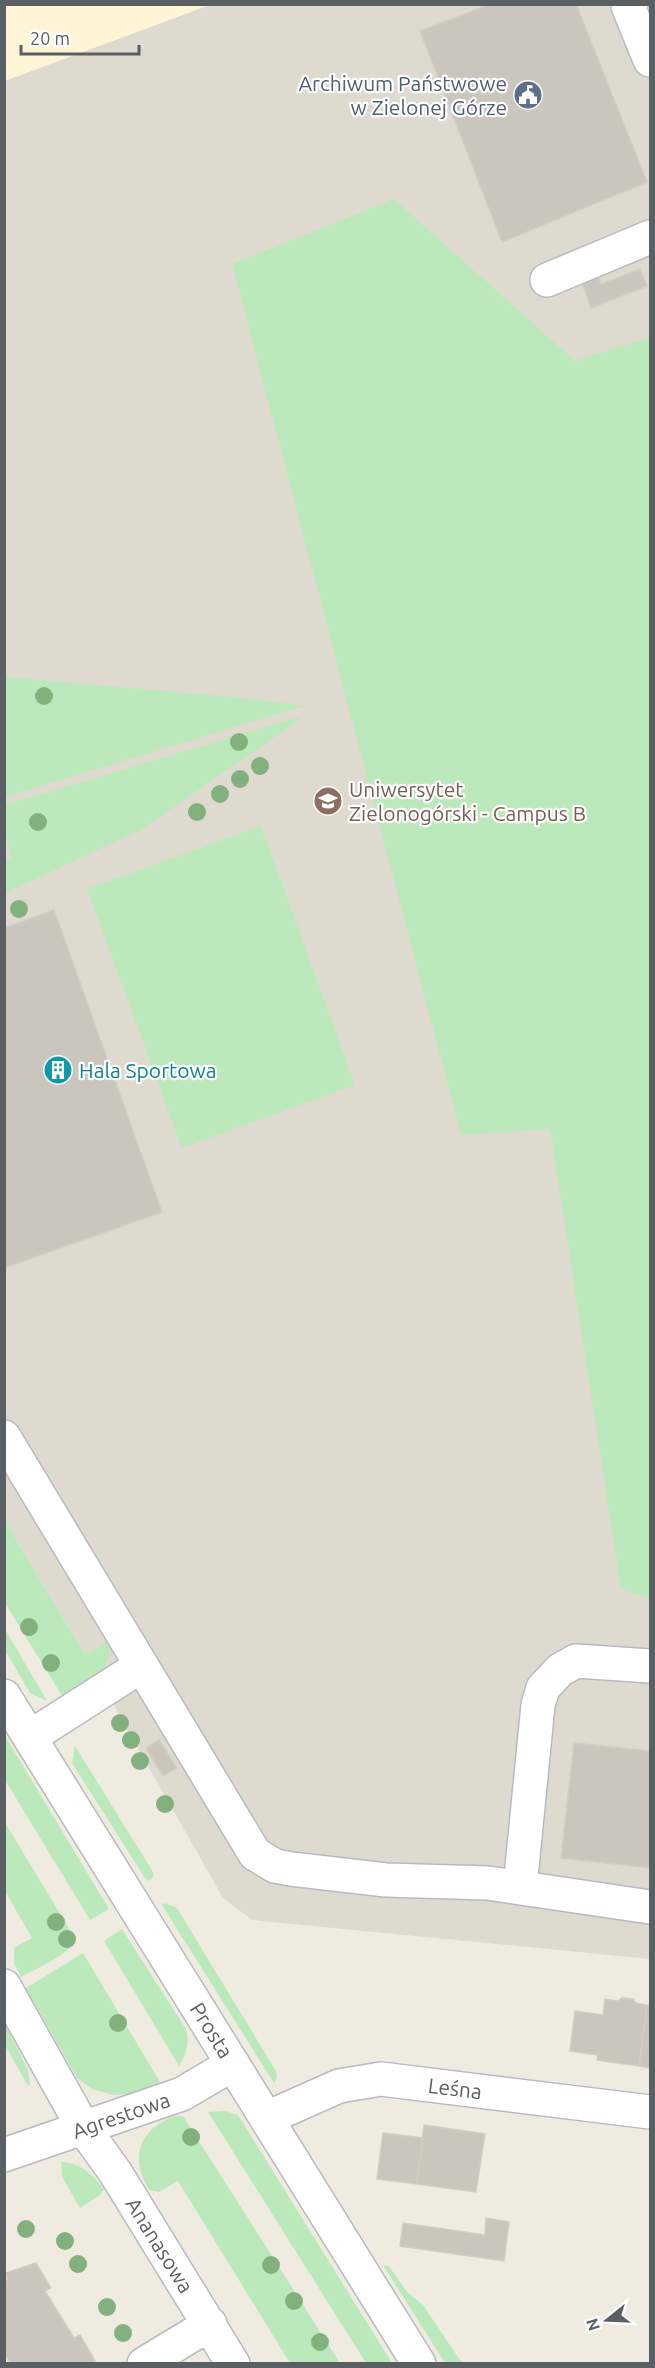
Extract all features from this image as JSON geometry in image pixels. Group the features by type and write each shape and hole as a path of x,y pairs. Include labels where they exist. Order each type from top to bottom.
{"street":[{"path":"631,4 628,6 651,60"},
{"path":"547,280 651,237"},
{"path":"4,1437 255,1854 275,1866 387,1880 488,1883 615,1904 651,1907"},
{"path":"520,1887 538,1705 543,1688 560,1670 576,1661 651,1666"},
{"path":"30,1737 141,1666"},
{"name":"Prosta","path":"4,1695 419,2364"},
{"path":"4,1986 84,2128"},
{"name":"Agrestowa","path":"4,2155 182,2094 233,2064"},
{"name":"Leśna","path":"267,2118 339,2086 381,2079 651,2112"},
{"name":"Ananasowa","path":"84,2128 115,2172 233,2364"},
{"path":"144,2364 210,2324"}],"shaded area":[{"path":"5,4 210,4 210,5 5,81"},
{"name":"Uniwersytet Zielonogórski - Campus B","path":"210,5 650,5 650,1959 252,1920 223,1898 85,1655 5,1521 5,81"}],"green space":[{"path":"394,199 575,361 650,337 650,1599 621,1589 550,1129 461,1135 232,264"},
{"path":"5,677 245,698 304,706 5,797"},
{"path":"295,718 302,718 141,830 5,893 5,860 12,857 5,834 5,805"},
{"path":"261,826 355,1085 182,1148 87,889"},
{"path":"5,1521 85,1655 110,1640 109,1654 103,1672 92,1683 64,1699 5,1603"},
{"path":"5,1629 47,1701 30,1693 5,1650"},
{"path":"5,1736 109,1909 90,1920 5,1780"},
{"path":"75,1746 153,1872 153,1878 147,1881 72,1763"},
{"path":"4,1821 76,1940 60,1956 21,1977 14,1963 14,1948 32,1938 5,1891"},
{"path":"165,1903 177,1908 276,2071 277,2078 274,2083 162,1905"},
{"path":"122,1929 186,2029 187,2048 179,2066 104,1941"},
{"path":"83,1953 160,2082 131,2094 113,2095 92,2089 77,2078 26,1988"},
{"path":"4,2022 28,2070 30,2084 28,2086 5,2045"},
{"path":"225,2111 238,2115 392,2363 366,2363 208,2112"},
{"path":"175,2116 183,2116 340,2363 290,2363 178,2181 159,2192 149,2190 140,2167 141,2146 153,2129"},
{"path":"61,2162 80,2167 90,2174 104,2189 100,2195 80,2208 62,2177"},
{"path":"383,2265 389,2266 407,2292 423,2305 462,2363 445,2363"}],"building":[{"name":"Archiwum Państwowe w Zielonej Górze","path":"491,4 576,4 647,182 502,242 420,31"},
{"path":"640,269 647,286 591,308 582,283 598,276 601,284"},
{"name":"Hala Sportowa","path":"54,910 162,1212 4,1268 4,928"},
{"path":"159,1740 177,1768 163,1776 146,1748"},
{"path":"574,1743 650,1751 650,1868 561,1858"},
{"path":"622,1998 633,1999 636,2003 647,2005 639,2066 597,2060 598,2055 570,2051 575,2011 603,2015 605,1999 618,2001"},
{"path":"647,2005 650,2005 650,2068 639,2066"},
{"path":"424,2125 485,2134 476,2192 417,2184"},
{"path":"383,2133 423,2138 417,2184 377,2179"},
{"path":"486,2218 509,2222 504,2261 400,2246 403,2223 485,2235"},
{"path":"36,2263 51,2288 45,2291 74,2338 80,2335 97,2364 11,2364 4,2352 4,2281 8,2280 6,2273"}],"place":[{"name":"Archiwum Państwowe w Zielonej Górze","path":"528,95"},
{"name":"Uniwersytet Zielonogórski - Campus B","path":"328,801"},
{"name":"Hala Sportowa","path":"58,1070"}]}
